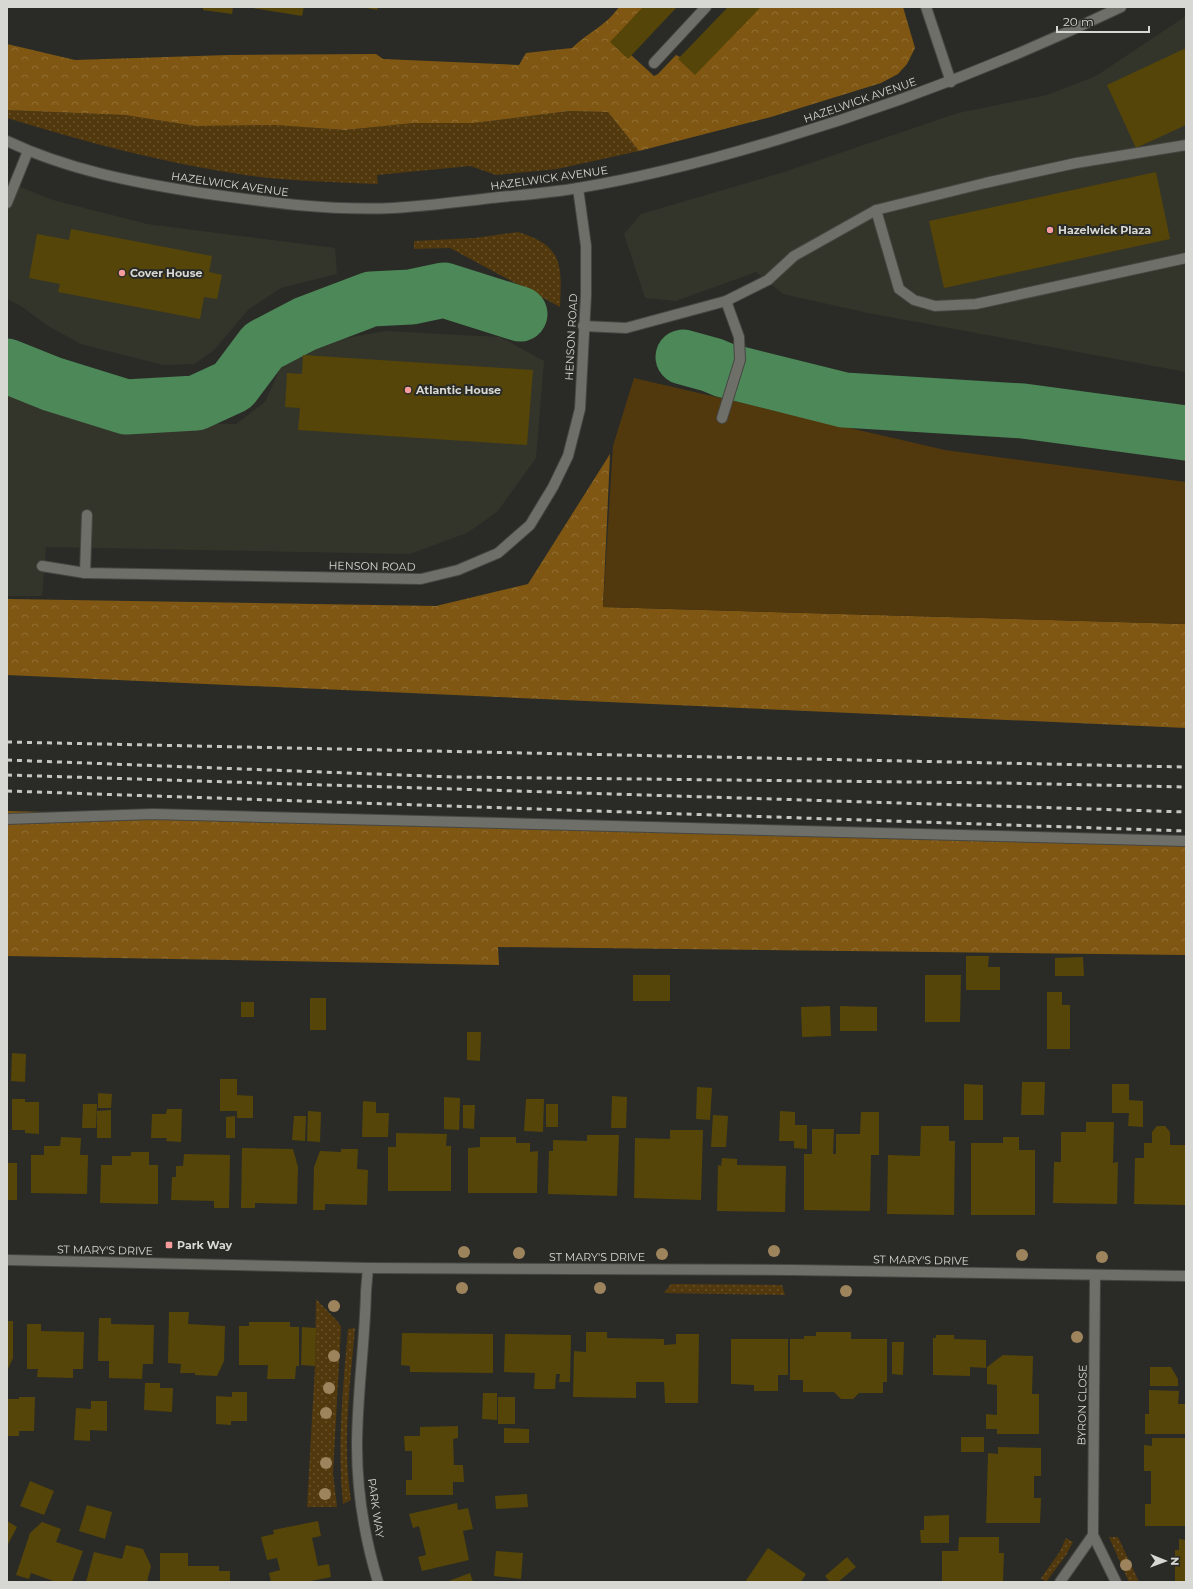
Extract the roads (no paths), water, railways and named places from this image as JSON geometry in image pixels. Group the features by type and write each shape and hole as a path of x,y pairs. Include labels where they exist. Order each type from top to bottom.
{"street":[{"path":"654,63 706,7"},
{"path":"926,7 951,82"},
{"name":"HAZELWICK AVENUE","path":"7,141 28,151 105,175 186,190 271,203 340,208 415,206 578,188 698,163 836,122 951,82 1070,31 1121,7"},
{"path":"583,326 626,328 726,301 768,280 794,256 876,210 910,200 1113,156 1186,145"},
{"path":"7,203 28,151"},
{"name":"HENSON ROAD","path":"42,566 85,573 421,579 458,570 498,554 530,525 553,487 568,456 580,409 583,326 586,295 586,246 578,188"},
{"path":"876,210 900,289 914,300 935,306 976,304 1186,258"},
{"path":"722,418 740,360 740,337 726,301"},
{"path":"85,573 87,515"},
{"path":"7,819 146,814 1186,841"},
{"name":"ST MARY'S DRIVE","path":"7,1260 368,1268 784,1270 1186,1276"},
{"name":"PARK WAY","path":"368,1268 357,1448 361,1500 367,1536 378,1582"},
{"name":"BYRON CLOSE","path":"1095,1275 1093,1535 1116,1582"},
{"path":"1060,1582 1093,1535"}],"waterway":[{"path":"7,366 52,384 126,407 196,403 233,386 263,346 305,324 371,299 411,297 444,290 520,314"},
{"path":"683,357 724,370 844,400 1023,411 1186,433"}],"railway":[{"path":"7,742 1186,767"},
{"path":"7,760 453,777 1003,783 1186,787"},
{"path":"7,775 1186,812"},
{"path":"7,791 1186,831"}],"place":[{"name":"Hazelwick Plaza","path":"1050,230"},
{"name":"Cover House","path":"122,273"},
{"name":"Atlantic House","path":"408,390"},
{"name":"Park Way","path":"169,1245"}]}
